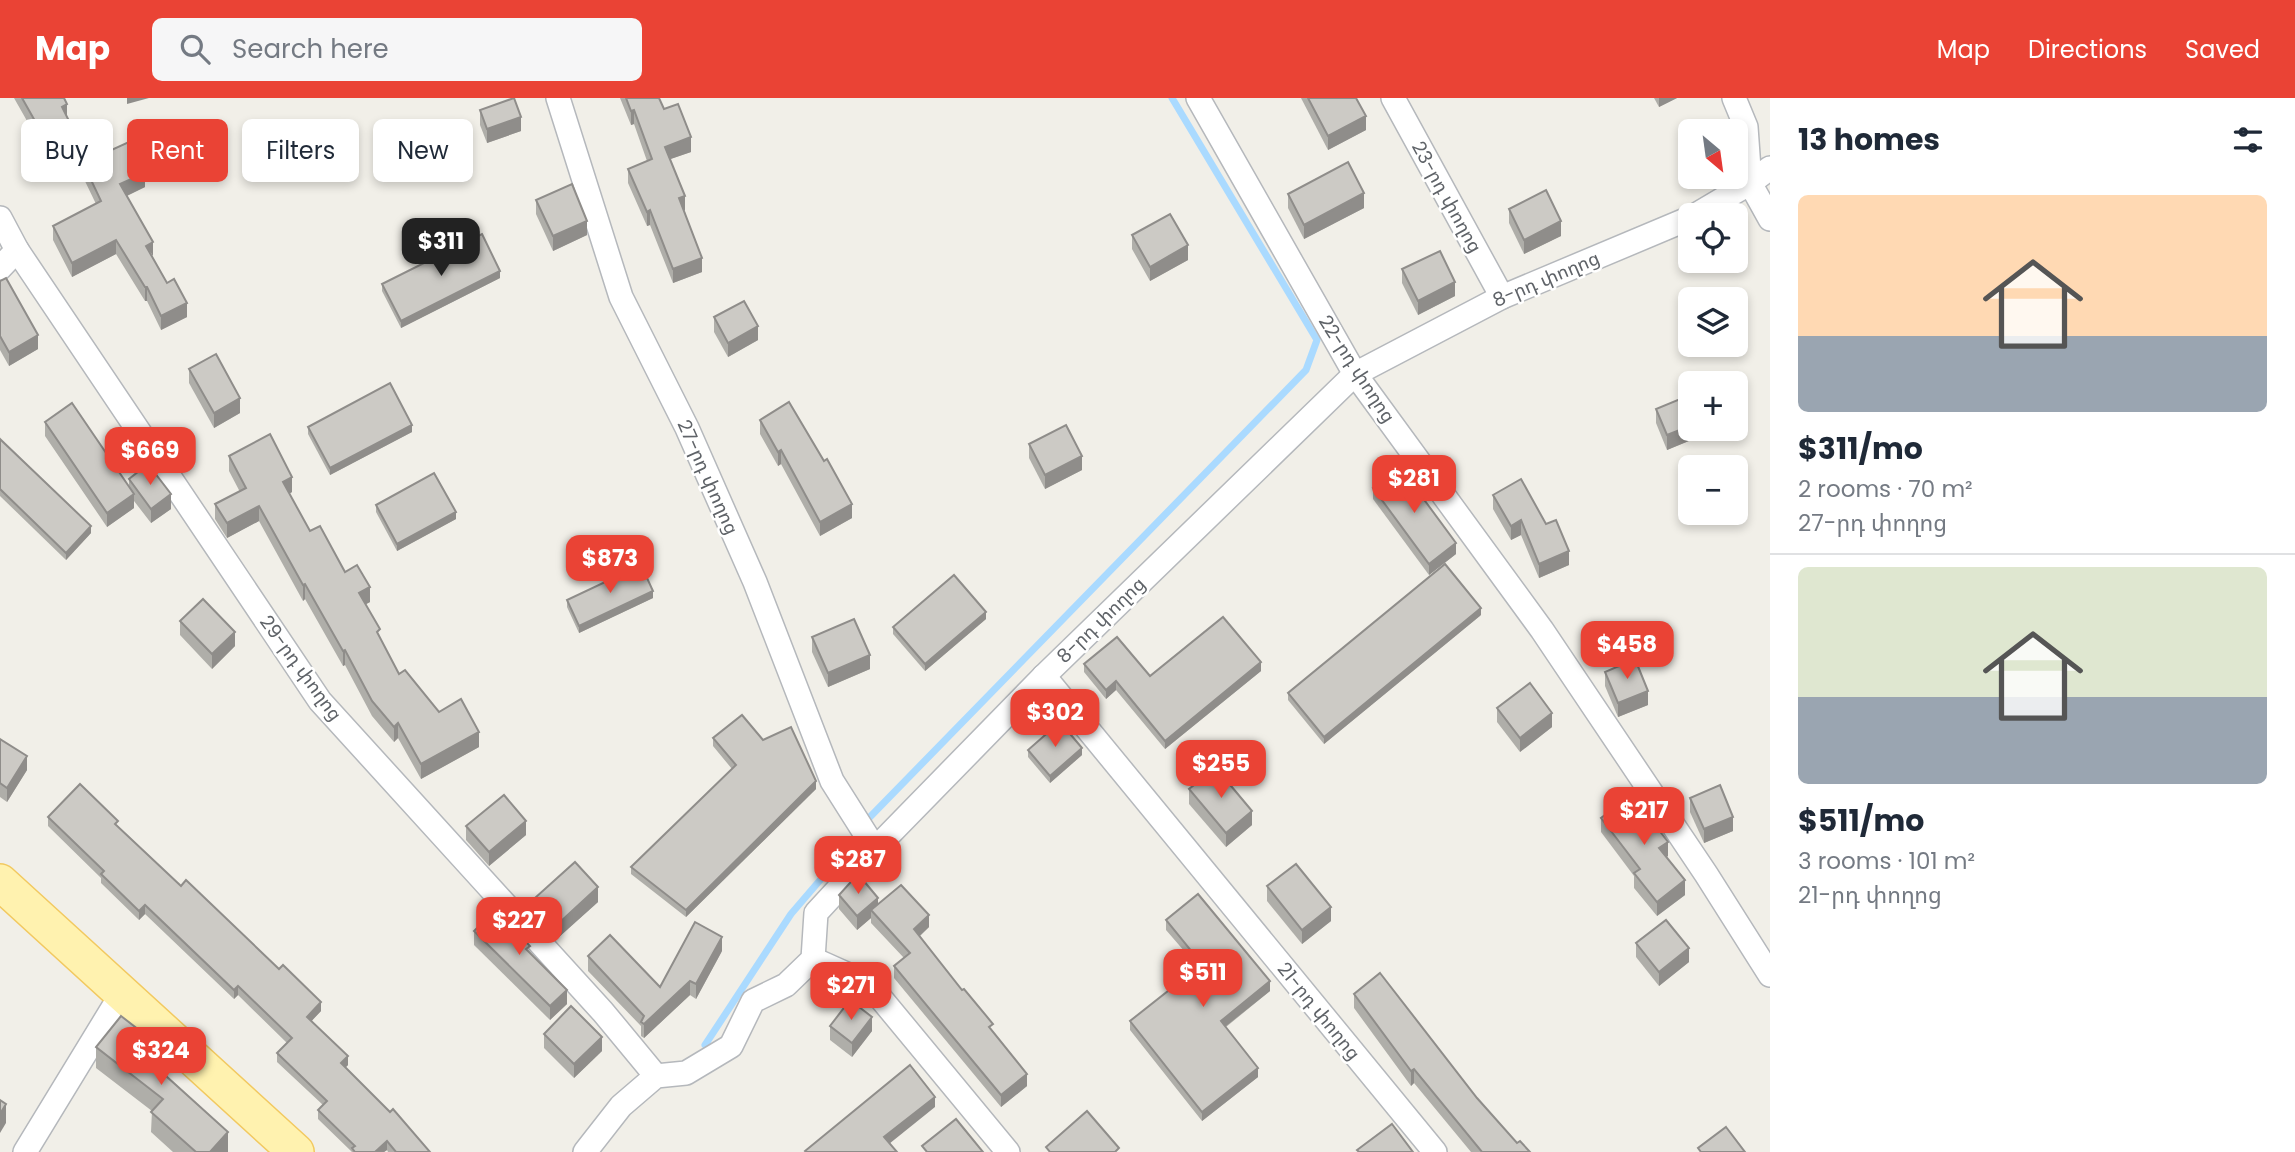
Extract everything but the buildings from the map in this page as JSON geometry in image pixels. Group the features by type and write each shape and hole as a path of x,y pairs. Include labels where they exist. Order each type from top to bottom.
{"main road":[{"path":"0,882 296,1152"}],"street":[{"name":"27-րդ փողոց","path":"558,98 621,297 687,428 755,582 832,781 875,849"},
{"name":"22-րդ փողոց","path":"1198,98 1355,374 1542,631 1770,975"},
{"name":"23-րդ փողոց","path":"1393,98 1502,297"},
{"path":"1734,98 1746,127 1750,183 1770,219"},
{"path":"1716,203 1770,168"},
{"name":"29-րդ փողոց","path":"0,218 17,250 320,701 603,1012 656,1076"},
{"name":"8-րդ փողոց","path":"813,959 816,913 875,849 1044,676 1355,374 1502,297 1678,223"},
{"path":"0,268 17,250"},
{"name":"21-րդ փողոց","path":"1044,676 1435,1152"},
{"path":"585,1152 621,1106 656,1076 686,1073 731,1046 752,1001 786,985 813,959 869,984 1007,1152"},
{"path":"25,1152 122,993"}],"waterway":[{"path":"868,819 1306,370 1317,340 1172,98"},
{"path":"705,1045 791,914 851,844"}]}
